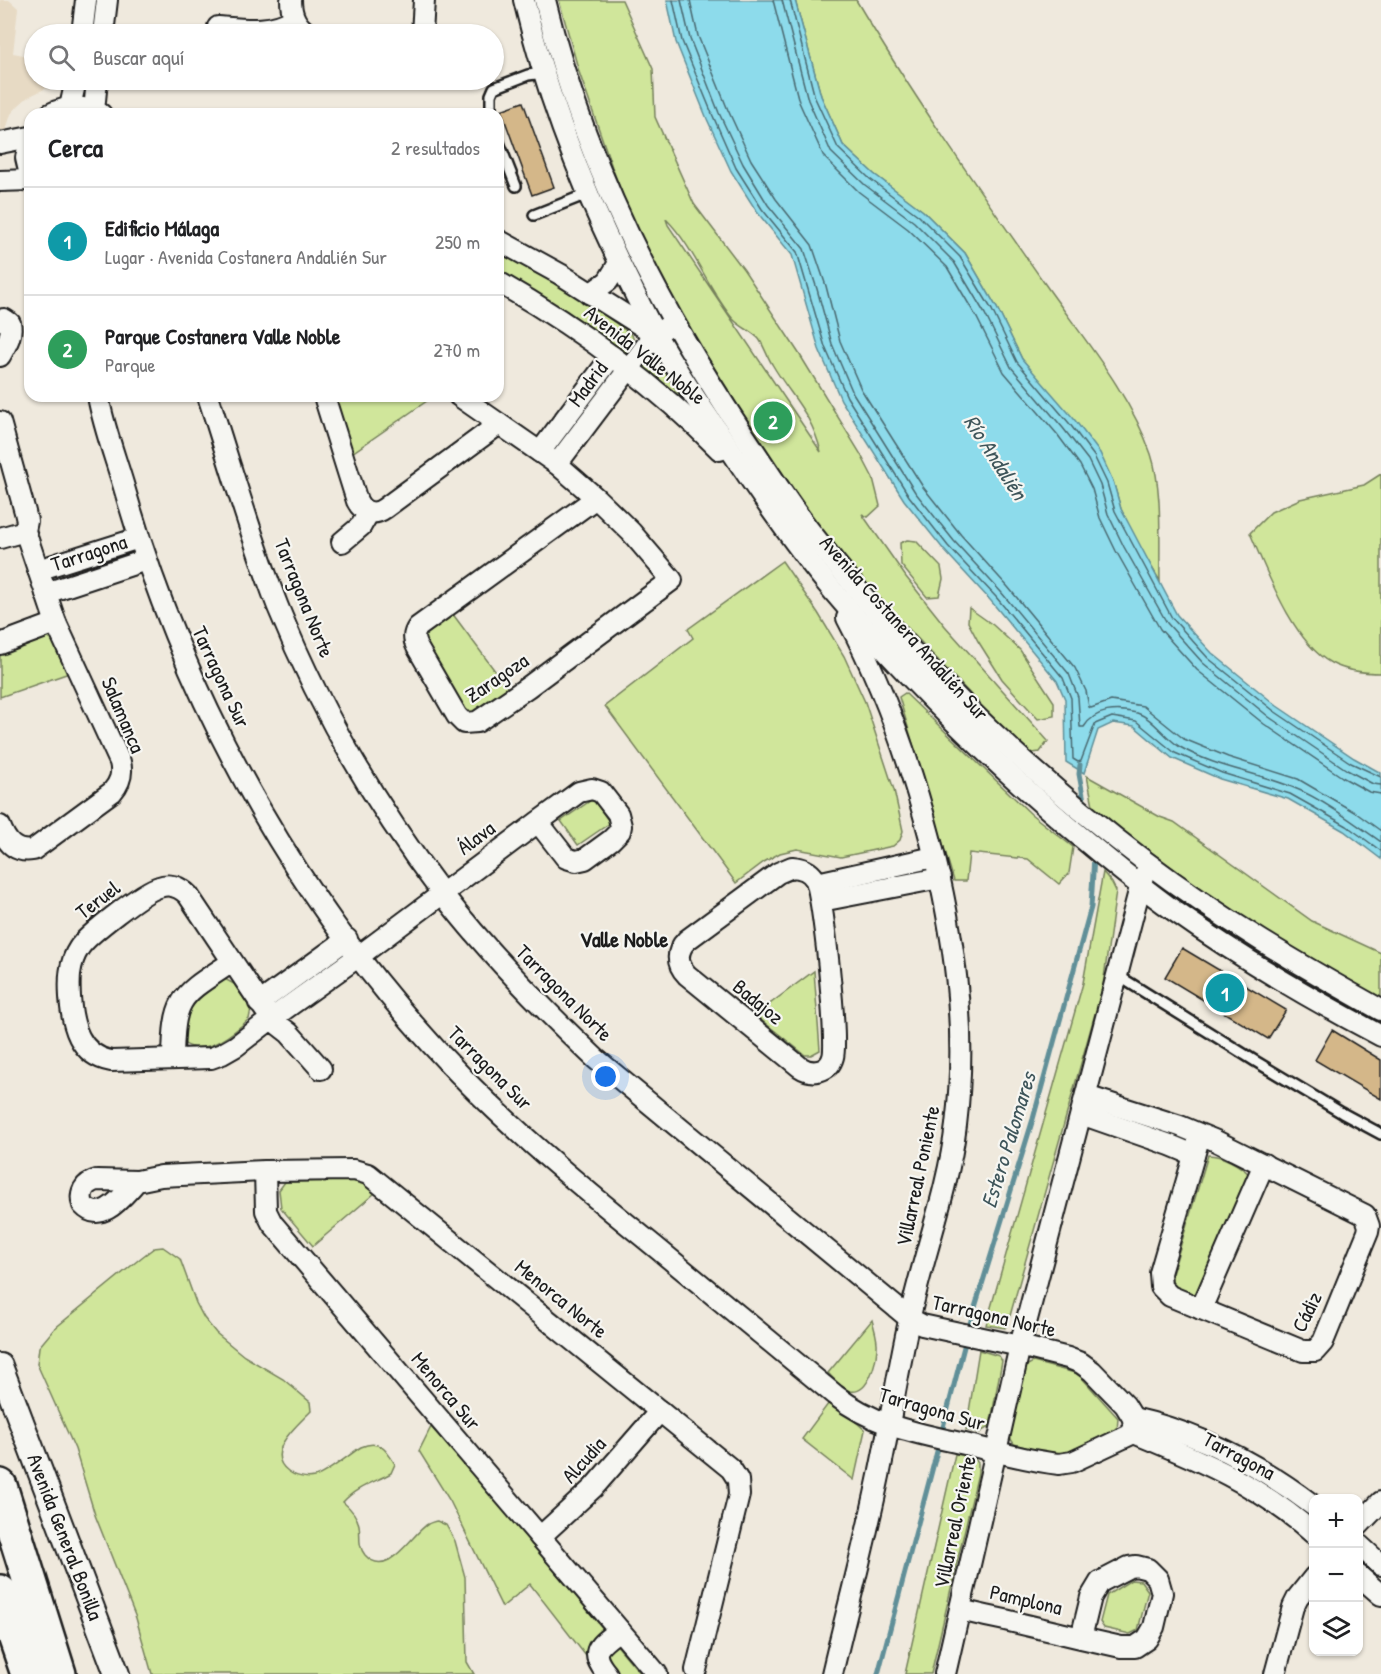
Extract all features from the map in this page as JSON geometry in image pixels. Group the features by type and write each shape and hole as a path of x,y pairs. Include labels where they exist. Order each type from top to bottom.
{"highway":[{"path":"0,1486 59,1674"},
{"path":"0,1592 28,1674"}],"street":[{"path":"83,24 86,0"},
{"path":"104,24 107,0"},
{"path":"423,24 424,0"},
{"name":"Avenida Costanera Andalién Sur","path":"524,0 565,138 587,194 655,334 751,480 796,544 834,592 948,716 1070,829 1105,858 1250,962 1381,1036"},
{"name":"Avenida Costanera Andalién Sur","path":"545,0 578,113 610,195 650,280 707,377 762,462 812,534 858,590 949,688 1016,753 1100,826 1147,863 1242,929 1381,1010"},
{"path":"279,24 292,9"},
{"path":"292,9 297,24"},
{"path":"544,73 564,68"},
{"path":"70,107 74,90"},
{"path":"97,90 97,108"},
{"path":"67,108 86,108"},
{"path":"0,143 24,138"},
{"path":"0,181 24,180"},
{"name":"Avenida Valle Noble","path":"504,244 655,334"},
{"name":"Avenida Valle Noble","path":"590,294 608,281 619,263"},
{"name":"Avenida Valle Noble","path":"504,286 542,308 629,369 689,420 751,480"},
{"path":"0,320 10,323 11,330 0,356"},
{"name":"Madrid","path":"557,464 655,334 674,323"},
{"name":"Madrid","path":"540,452 612,356"},
{"name":"Tarragona Sur","path":"100,402 146,560 188,665 249,788 295,865 359,956 408,1017 488,1102 546,1155 842,1400 864,1415 888,1425 927,1436 1054,1464 1065,1464 1134,1426"},
{"name":"Tarragona Norte","path":"210,402 256,547 300,656 358,766 402,835 443,893 506,969 596,1059 641,1099 909,1318 922,1325 1020,1346 1081,1363 1092,1371 1125,1405 1134,1426"},
{"path":"326,402 357,501 364,510 369,512 380,512 499,424"},
{"path":"468,402 557,464"},
{"name":"Salamanca","path":"0,422 25,512 27,521 25,531 56,623 120,762 120,779 112,792 33,850 20,850 14,847 3,835 0,826"},
{"name":"Zaragoza","path":"557,464 596,498 632,532 672,580 482,719 468,724 460,721 417,647 414,640 418,627 596,498"},
{"path":"342,542 361,526 369,512"},
{"path":"0,538 25,531"},
{"name":"Tarragona","path":"38,570 139,538"},
{"name":"Tarragona","path":"46,593 146,560"},
{"name":"Villarreal Poniente","path":"832,1674 883,1458 909,1318 950,1165 960,1092 960,1023 957,978 952,934 940,878 913,779 890,711 865,653 834,592"},
{"path":"0,644 56,623"},
{"name":"Álava","path":"359,956 538,822"},
{"path":"819,892 934,857"},
{"name":"Villarreal Oriente","path":"945,1674 1020,1346 1147,863"},
{"name":"Badajoz","path":"792,867 805,869 819,892 831,984 834,1050 833,1057 826,1067 810,1072 800,1067 687,975 679,964 679,951 687,940 784,869 792,867"},
{"path":"819,892 940,878"},
{"name":"Teruel","path":"321,1069 289,1033 271,1019 188,895 173,885 158,887 151,891 95,931 78,950 69,974 73,1025 84,1046 96,1056 111,1061 200,1059 222,1054 236,1046 271,1019 359,956"},
{"path":"260,1003 347,939"},
{"path":"173,1059 174,1023 182,1000 195,986 232,962"},
{"path":"1083,1105 1194,1155"},
{"name":"Cádiz","path":"1083,1105 1180,1126 1200,1135 1264,1164 1360,1213 1368,1220 1368,1232 1323,1342 1315,1351 1303,1351 1201,1309 1165,1293 1161,1287 1159,1278 1200,1135"},
{"path":"1201,1309 1264,1164"},
{"name":"Menorca Norte","path":"137,1181 161,1176 265,1172 354,1170 368,1174 731,1469 740,1485 739,1495 693,1673"},
{"name":"Menorca Sur","path":"265,1172 266,1211 272,1223 657,1674"},
{"name":"Avenida General Bonilla","path":"0,1366 117,1674"},
{"name":"Alcudia","path":"540,1537 593,1488 660,1411"},
{"name":"Tarragona","path":"1134,1426 1176,1429 1222,1448 1272,1477 1309,1503"},
{"name":"Tarragona","path":"1134,1426 1231,1475 1281,1508 1309,1530"},
{"path":"1363,1522 1381,1502"},
{"path":"1363,1548 1381,1565"},
{"name":"Pamplona","path":"960,1610 1081,1638 1128,1648 1142,1644 1151,1634 1162,1593 1158,1579 1148,1569 1136,1566 1129,1567 1100,1582 1090,1597 1081,1638"},
{"path":"1363,1579 1381,1595"},
{"path":"1280,1672 1293,1607 1309,1583"},
{"path":"607,1674 596,1655 602,1644 619,1630"}],"lane":[{"path":"504,84 528,75 544,73"},
{"path":"491,108 493,90"},
{"path":"504,155 516,186"},
{"path":"534,215 587,194"},
{"path":"1117,975 1264,1067 1381,1134"}],"shaded area":[{"path":"0,0 9,0 18,8 13,53 24,55 24,90 42,90 28,97 19,105 11,114 6,130 0,131"}],"green space":[{"path":"559,0 622,0 653,69 655,117 694,204 744,270 800,355 873,478 880,506 868,517 862,514 906,577 945,626 1048,741 1040,752 1032,753 1007,733 869,587 823,533 777,468 670,297 632,220 579,72","holes":["666,219 676,230 733,319 759,339 779,376 806,415 821,452"]},
{"path":"795,0 856,0 948,144 1118,387 1142,431 1155,468 1159,500 1160,581 1136,541 1121,509 1113,481 1022,359 997,308 965,253 923,211 874,174 843,145 821,96"},
{"path":"504,254 579,297 632,335 635,344 630,351 623,352 567,313 504,276"},
{"path":"655,354 682,397 678,399 643,368 645,362"},
{"path":"331,402 425,402 349,455"},
{"path":"1381,474 1381,673 1375,673 1337,666 1317,653 1293,623 1273,586 1250,533 1271,512 1300,499 1364,485"},
{"path":"907,540 916,541 941,567 943,579 939,596 927,597 901,565 900,543"},
{"path":"782,561 844,656 865,702 894,790 903,831 900,840 893,846 841,857 797,849 780,853 736,883 605,706 693,638 688,629"},
{"path":"969,608 993,625 1020,650 1054,702 1054,716 1038,719 1002,679 968,622"},
{"path":"452,613 510,691 466,717 425,650 423,636 427,630"},
{"path":"48,634 54,636 72,672 0,697 0,650"},
{"path":"905,693 1031,814 1073,847 1069,873 1059,884 1028,859 969,853 966,881 954,881 899,697"},
{"path":"1087,776 1160,817 1174,822 1312,921 1381,953 1381,999 1233,912 1094,810"},
{"path":"593,799 610,823 578,845 561,821"},
{"path":"1103,872 1116,891 1103,985 1008,1323 1005,1328 986,1325 1083,983"},
{"path":"814,971 820,1050 811,1055 805,1055 755,1015"},
{"path":"223,978 234,984 251,1009 249,1019 227,1037 208,1046 199,1048 182,1042 181,1017 191,1001"},
{"path":"1208,1155 1230,1161 1250,1175 1200,1298 1172,1286 1172,1274"},
{"path":"359,1180 375,1193 313,1246 281,1208 279,1190 285,1182"},
{"path":"163,1247 180,1259 196,1303 216,1333 244,1356 283,1379 310,1402 311,1411 291,1431 281,1447 279,1456 281,1464 288,1471 300,1477 314,1477 361,1447 373,1444 385,1450 392,1459 395,1464 391,1473 360,1489 343,1502 358,1522 360,1544 365,1555 374,1562 391,1559 429,1524 437,1521 446,1525 455,1541 465,1577 467,1662 474,1674 152,1674 136,1618 95,1515 75,1449 37,1364 39,1347 54,1329 142,1257 154,1248"},
{"path":"872,1320 877,1345 873,1369 867,1383 862,1388 857,1391 847,1390 828,1373"},
{"path":"979,1350 999,1356 1002,1361 990,1426 979,1433 966,1430"},
{"path":"1033,1362 1075,1373 1082,1378 1118,1418 1117,1431 1058,1456 1014,1444 1007,1433 1024,1367"},
{"path":"831,1400 865,1430 854,1480 802,1439"},
{"path":"431,1427 481,1483 641,1674 600,1674 530,1584 502,1607 450,1501 419,1451"},
{"path":"955,1454 973,1457 978,1463 978,1473 931,1674 905,1674"},
{"path":"1131,1580 1141,1581 1148,1591 1138,1630 1130,1634 1104,1628 1100,1622 1107,1595"}],"water":[{"name":"Río Andalién","path":"667,0 795,0 821,96 843,145 874,174 923,211 965,253 997,308 1022,359 1100,453 1113,481 1121,509 1177,615 1212,653 1277,706 1354,758 1381,773 1381,859 1344,831 1288,799 1220,779 1172,758 1134,726 1113,723 1098,730 1084,773 1066,762 1065,699 1057,681 904,500 841,400 819,349 792,255 757,212 731,171 676,42"}],"building":[{"path":"523,102 554,187 532,195 504,118 504,109"},
{"path":"1182,948 1286,1010 1268,1039 1165,977"},
{"path":"1332,1030 1381,1060 1381,1099 1315,1060"}],"waterway":[{"name":"Estero Palomares","path":"1080,765 1079,774 1085,806"},
{"name":"Estero Palomares","path":"968,1330 1033,1119 1091,907 1094,856"},
{"name":"Estero Palomares","path":"941,1435 966,1339"},
{"name":"Estero Palomares","path":"878,1674 939,1444"}],"place":[{"name":"Parque Costanera Valle Noble","path":"773,421"},
{"name":"Edificio Málaga","path":"1225,993"}],"district":[{"name":"Valle Noble","path":"624,939"}]}
